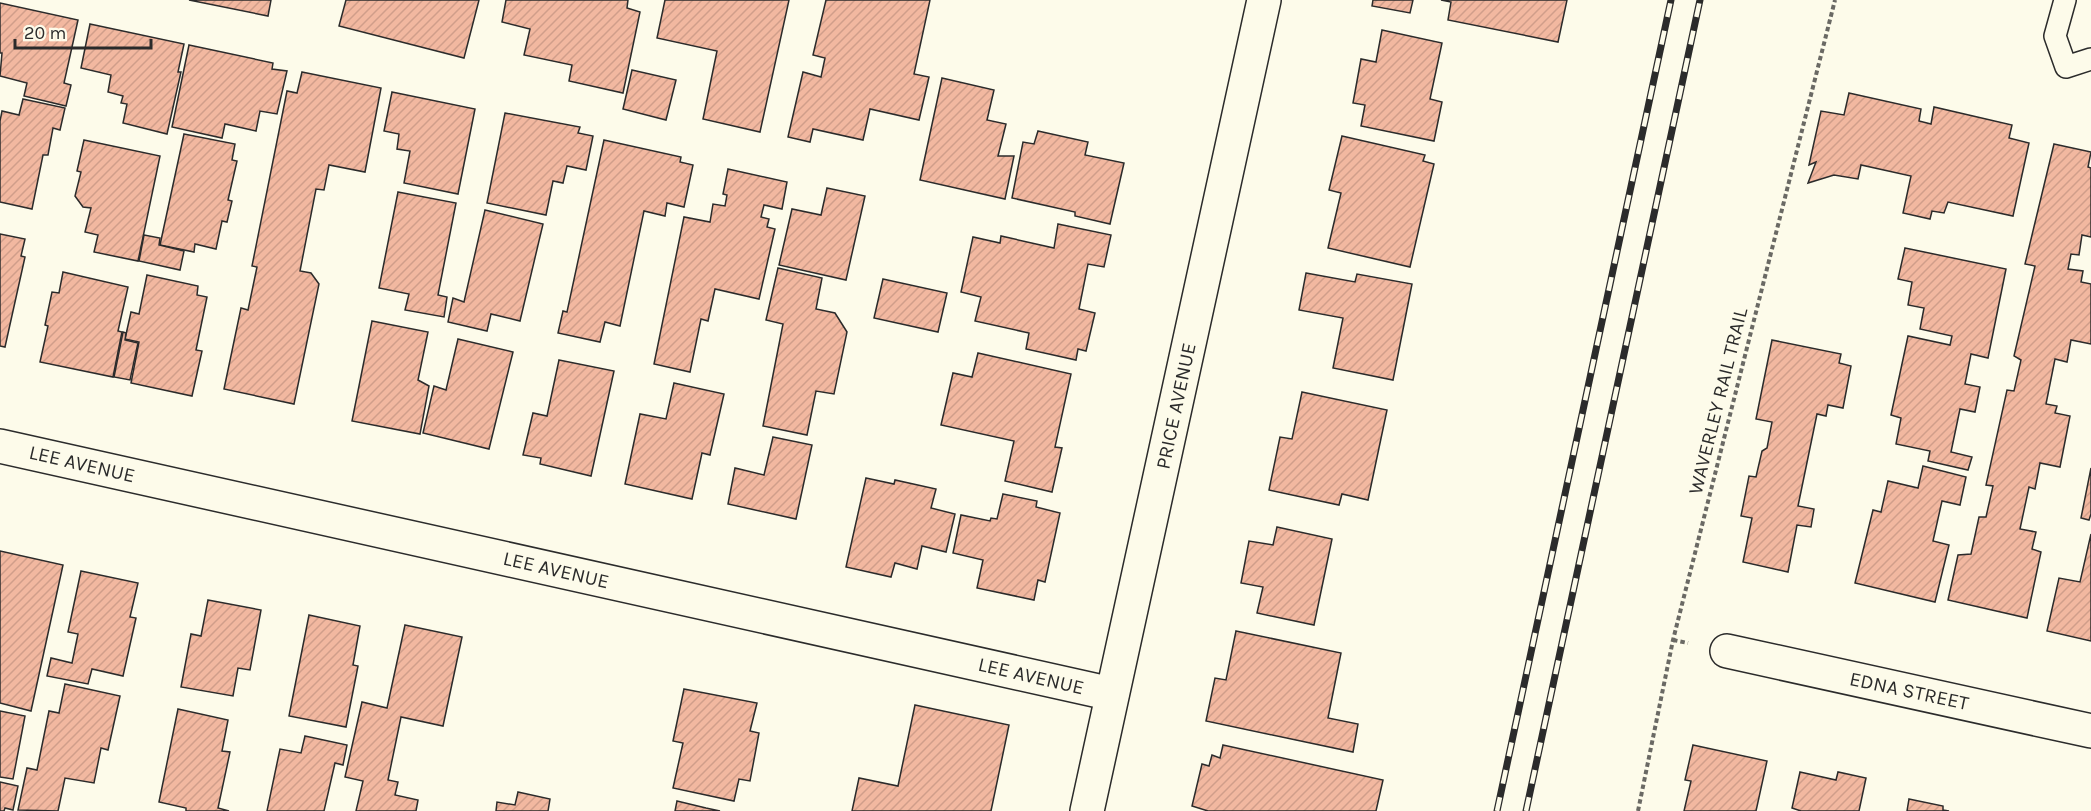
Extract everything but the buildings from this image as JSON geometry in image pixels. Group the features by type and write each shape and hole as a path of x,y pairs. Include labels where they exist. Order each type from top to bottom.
{"street":[{"name":"PRICE AVENUE","path":"1087,811 1264,0"},
{"name":"LEE AVENUE","path":"0,446 1112,694"},
{"name":"EDNA STREET","path":"1727,651 2091,731"}],"lane":[{"path":"2065,0 2055,36 2066,67 2091,59"}],"path":[{"name":"WAVERLEY RAIL TRAIL","path":"1638,811 1672,640 1835,0"}],"railway":[{"path":"1497,811 1671,0"},
{"path":"1526,811 1700,0"}]}
